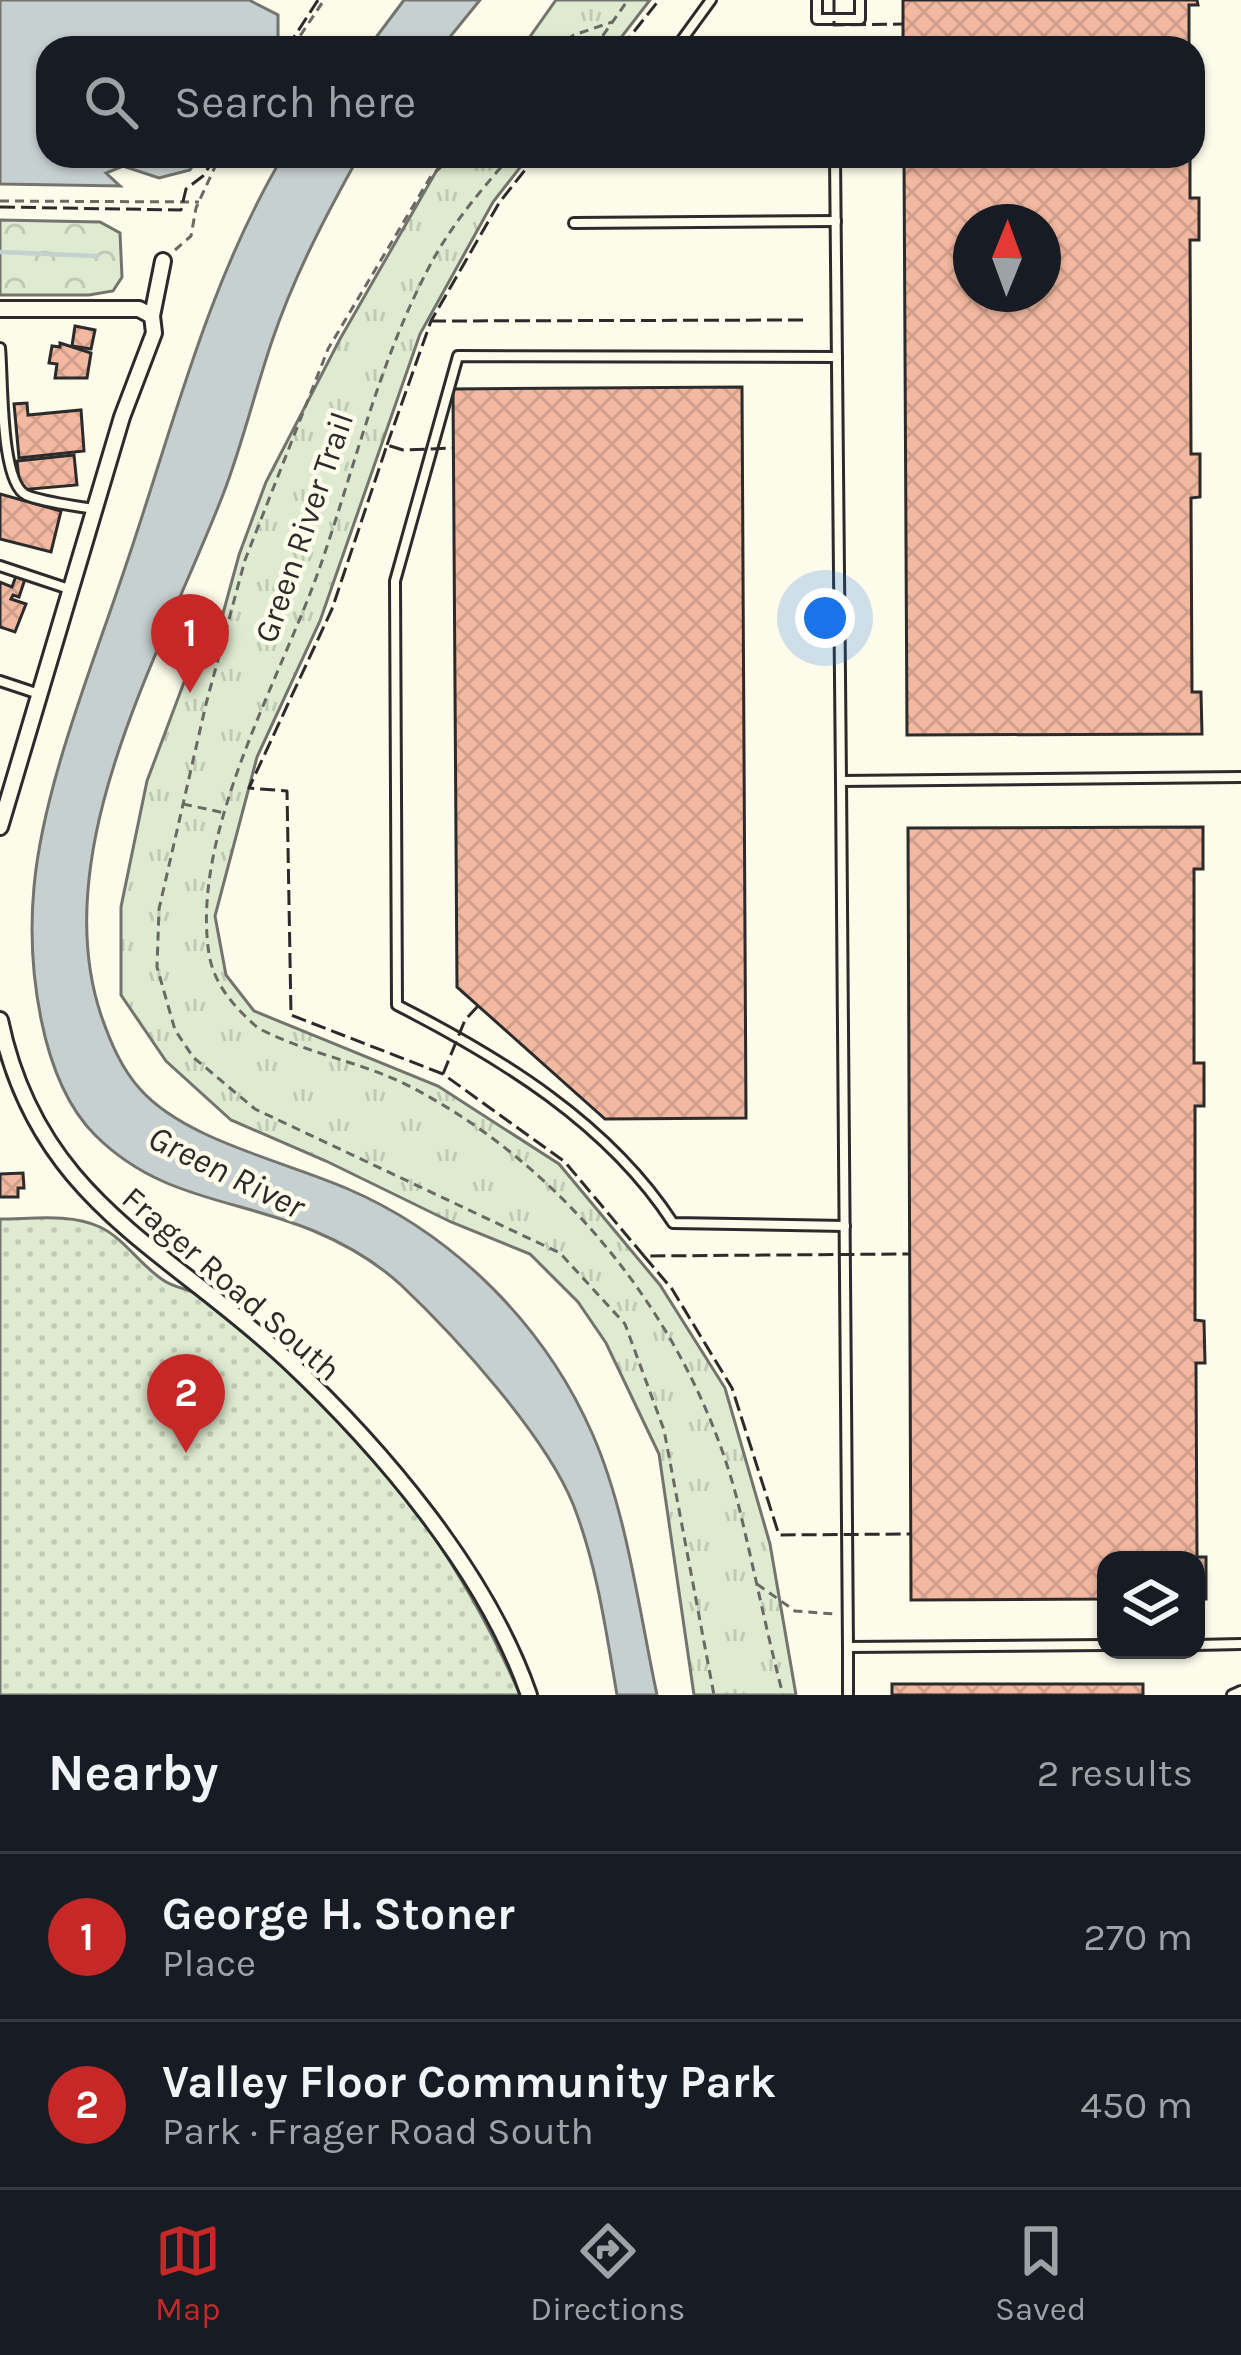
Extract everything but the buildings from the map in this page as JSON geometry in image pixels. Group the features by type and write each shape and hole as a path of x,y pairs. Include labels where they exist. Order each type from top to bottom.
{"street":[{"path":"0,827 93,509 154,333 152,316 163,261"},
{"path":"0,308 139,309 152,316"},
{"name":"Frager Road South","path":"0,1020 21,1094 56,1157 166,1263 285,1358 379,1455 465,1567 519,1666 529,1695"}],"lane":[{"path":"685,36 711,0"},
{"path":"817,0 817,19 860,19 860,0"},
{"path":"835,168 848,1695"},
{"path":"574,223 836,220"},
{"path":"0,348 5,464 13,484 22,494 93,509"},
{"path":"837,357 458,356 395,581 397,1005 492,1054 554,1100 647,1183 673,1223 844,1226"},
{"path":"0,566 72,590"},
{"path":"0,681 41,694"},
{"path":"841,781 1241,777"},
{"path":"848,1647 1097,1645"},
{"path":"1205,1645 1241,1645"},
{"path":"1232,1695 1241,1691"}],"path":[{"path":"300,36 324,0"},
{"path":"602,36 628,0"},
{"path":"571,36 612,22"},
{"path":"163,261 191,236 215,168"},
{"name":"Green River Trail","path":"502,168 459,217 412,301 381,376 317,576 260,713 226,814 214,862 208,922 212,969 238,1011 279,1039 409,1086 507,1150 556,1194 646,1295 711,1424 736,1497 783,1695"},
{"path":"0,201 199,202"},
{"path":"183,804 226,814"},
{"path":"754,1582 795,1611 848,1615"}],"green space":[{"path":"556,0 650,0 622,36 530,36"},
{"path":"438,168 520,168 493,202 420,334 320,621 257,757 215,916 226,975 254,1011 438,1086 559,1164 660,1285 725,1388 770,1544 796,1695 694,1695 659,1454 606,1343 578,1302 530,1254 231,1120 166,1061 121,995 121,907 147,781 189,669 210,661 239,555 266,482 340,339"},
{"path":"0,220 100,222 120,233 122,277 113,291 89,295 0,295"},
{"path":"64,1218 100,1227 163,1280 204,1298 303,1380 389,1475 427,1527 493,1637 520,1695 0,1695 0,1219"}],"water":[{"path":"0,0 249,0 278,15 278,36 36,36 36,168 118,168 106,173 120,186 0,184"},
{"path":"404,0 480,0 451,36 377,36"},
{"path":"129,168 191,168 190,170 159,178"},
{"name":"Green River","path":"276,168 353,168 290,293 224,492 119,749 88,884 88,951 101,1015 127,1072 159,1107 209,1136 387,1208 460,1258 522,1321 572,1394 604,1463 623,1528 657,1695 617,1695 595,1574 573,1504 521,1418 447,1331 401,1285 349,1248 285,1220 172,1185 120,1156 76,1111 49,1052 35,984 32,917 48,808 177,408 213,304"}],"waterway":[{"path":"0,252 97,256"}],"fence":[{"path":"295,36 318,0"},
{"path":"630,36 659,0"},
{"path":"834,0 834,25 903,24"},
{"path":"0,207 181,210 186,189 208,168"},
{"path":"387,445 431,321 499,203 527,168"},
{"path":"431,321 808,320"},
{"path":"443,1074 291,1015 287,791 249,788 332,609 387,445 403,450 454,448"},
{"path":"478,1006 465,1020 443,1074 565,1162 644,1256 910,1254"},
{"path":"644,1256 672,1289 732,1388 779,1535 911,1534"}],"place":[{"name":"George H. Stoner","path":"190,693"},
{"name":"Valley Floor Community Park","path":"186,1453"}]}
